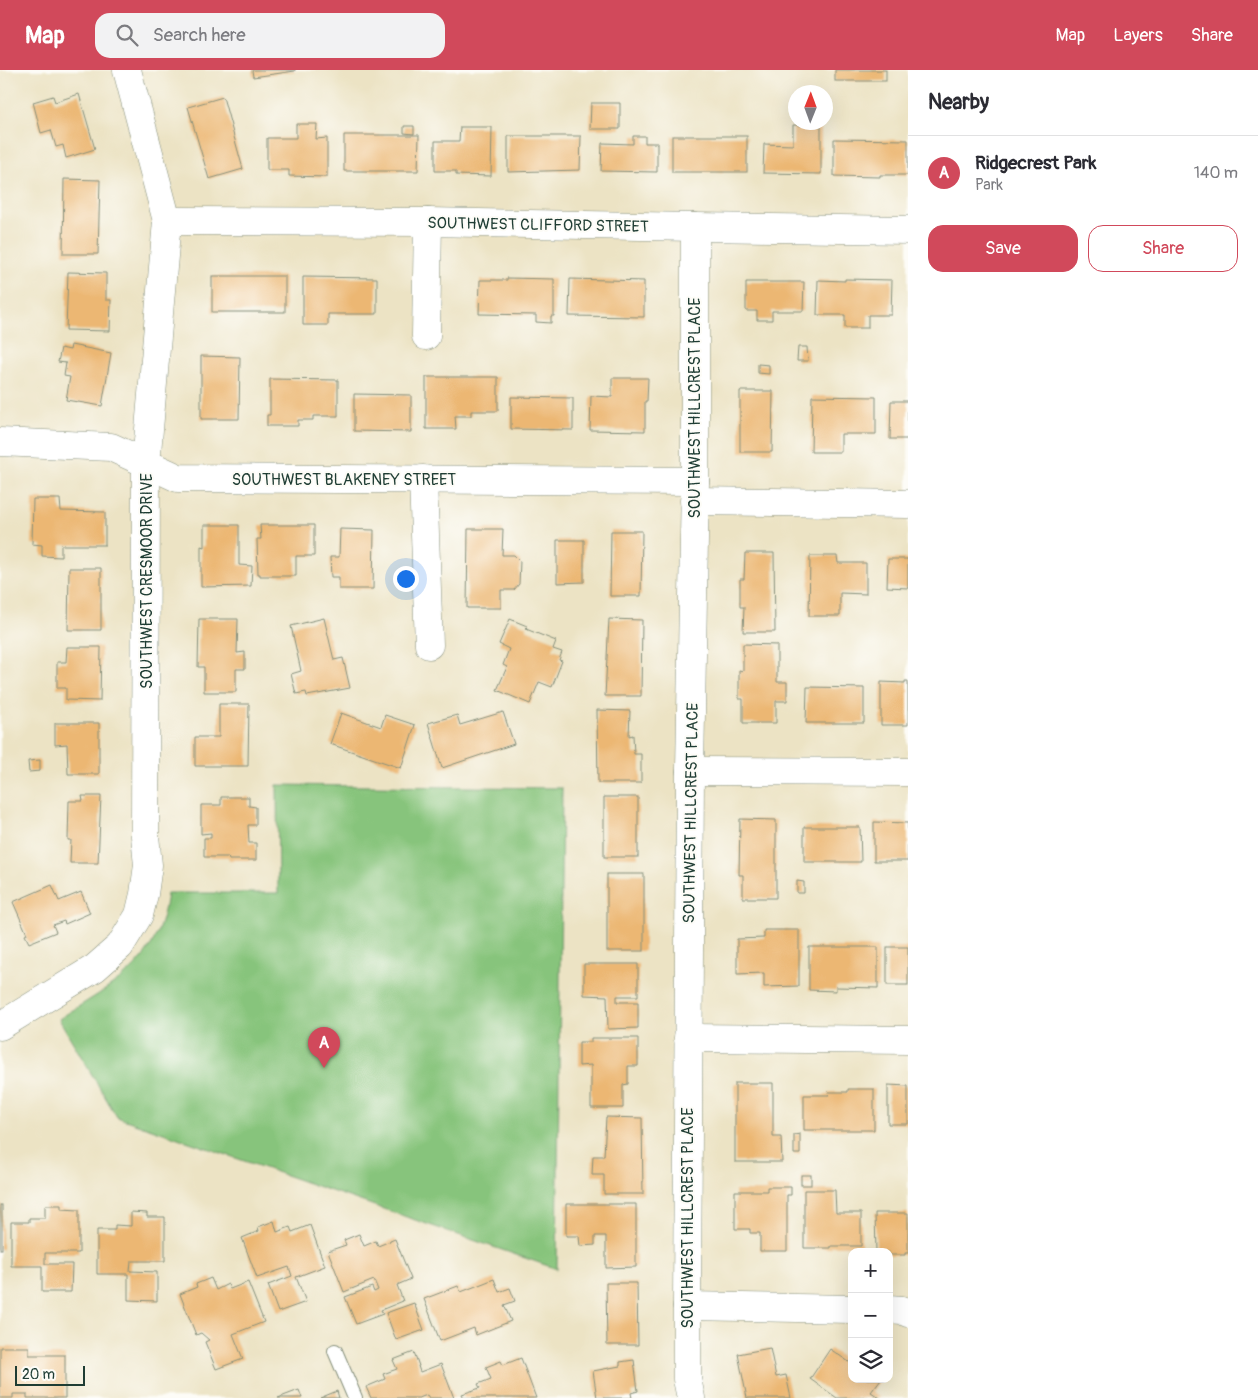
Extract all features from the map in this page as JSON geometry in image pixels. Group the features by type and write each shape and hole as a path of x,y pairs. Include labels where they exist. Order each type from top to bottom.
{"street":[{"name":"SOUTHWEST CRESMOOR DRIVE","path":"0,1026 95,968 120,946 139,915 148,865 145,836 146,464 167,220 128,70"},
{"name":"SOUTHWEST CLIFFORD STREET","path":"167,220 428,222 908,230"},
{"path":"426,336 428,222"},
{"name":"SOUTHWEST HILLCREST PLACE","path":"691,1398 687,1379 687,1306 690,770 695,491 694,227"},
{"name":"SOUTHWEST BLAKENEY STREET","path":"0,442 111,447 178,478 423,479 695,491 908,504"},
{"path":"423,479 429,645"},
{"path":"690,770 908,772"},
{"path":"688,1038 908,1040"},
{"path":"687,1306 848,1309"},
{"path":"893,1309 908,1313"}],"lane":[{"path":"336,1351 355,1398"}],"green space":[{"path":"277,785 562,788 557,1269 117,1117 59,1019 115,983 144,956 154,939 162,918 167,893 278,893"}],"building":[{"path":"252,70 295,70 295,71 253,77"},
{"path":"835,70 886,70 886,81 835,81"},
{"path":"79,94 95,149 66,158 63,145 56,147 51,130 41,133 33,102 53,96 55,102"},
{"path":"223,97 243,169 209,179 188,107"},
{"path":"591,103 620,103 620,129 590,129"},
{"path":"296,124 317,124 316,139 327,138 327,177 289,176 289,170 267,170 267,138 296,138"},
{"path":"404,126 414,126 414,134 404,133"},
{"path":"460,127 492,127 491,176 456,175 456,171 435,171 435,141 459,141"},
{"path":"793,130 821,130 821,174 763,173 764,144 793,145"},
{"path":"344,135 419,135 418,171 344,171"},
{"path":"508,136 581,136 580,170 508,172"},
{"path":"633,136 645,136 645,143 657,143 657,172 601,171 602,143 633,144"},
{"path":"672,136 747,136 747,172 672,172"},
{"path":"834,139 908,140 908,175 880,175 880,177 834,176"},
{"path":"64,179 100,180 98,254 63,254"},
{"path":"68,272 106,273 106,300 111,300 110,331 66,330"},
{"path":"212,276 285,276 285,312 212,312"},
{"path":"303,277 377,278 377,314 328,314 328,325 303,325"},
{"path":"507,278 554,279 554,316 551,316 551,323 536,322 536,315 479,314 480,280 507,280"},
{"path":"570,279 644,281 644,317 569,316"},
{"path":"845,279 892,280 891,315 868,315 868,328 845,328 845,315 817,315 818,280 845,281"},
{"path":"746,282 804,282 803,311 772,311 772,320 757,320 757,311 746,311"},
{"path":"71,345 111,353 102,406 66,400 70,377 64,376 66,363 58,362 61,348 70,350"},
{"path":"798,347 807,347 808,361 797,361"},
{"path":"201,356 240,357 239,419 201,419"},
{"path":"758,364 769,365 769,374 758,373"},
{"path":"426,377 498,377 498,411 471,411 471,416 455,416 456,429 426,429"},
{"path":"612,378 648,378 647,401 645,401 645,431 590,430 591,396 612,397"},
{"path":"270,379 338,380 338,416 313,416 313,420 298,420 298,426 267,426 267,415 270,415"},
{"path":"740,391 773,391 772,452 740,452"},
{"path":"354,394 411,395 411,432 354,431"},
{"path":"812,396 876,397 876,434 841,434 841,452 811,452"},
{"path":"511,397 573,398 573,430 511,429"},
{"path":"891,401 908,401 908,439 890,439"},
{"path":"33,499 60,499 61,511 105,512 105,545 61,545 61,557 42,556 42,545 32,544"},
{"path":"204,525 239,525 239,565 252,566 251,586 201,587 201,546 204,547"},
{"path":"260,525 314,525 314,556 296,556 296,576 260,576 258,574 257,539 261,539"},
{"path":"340,529 374,530 373,589 339,589 339,577 331,577 330,557 339,557"},
{"path":"468,529 503,529 502,555 514,555 520,561 519,584 514,590 501,590 501,608 467,608"},
{"path":"611,531 642,531 641,596 610,596"},
{"path":"557,540 584,540 584,582 557,583"},
{"path":"745,553 774,553 775,632 743,632 744,607 740,607 740,579 744,579"},
{"path":"810,556 837,556 838,563 866,563 866,594 840,593 840,616 809,616"},
{"path":"888,559 908,559 908,588 887,587"},
{"path":"69,568 101,568 101,630 68,630"},
{"path":"324,618 334,660 343,658 350,688 307,696 306,692 296,694 291,674 301,671 291,626"},
{"path":"199,619 238,619 237,653 245,652 245,669 236,669 236,692 204,692 204,667 198,667"},
{"path":"510,619 527,626 526,629 556,641 553,649 562,652 559,660 562,661 552,687 539,682 530,704 497,690 507,667 503,665 509,649 499,644"},
{"path":"609,619 642,620 641,696 605,696"},
{"path":"743,644 777,645 777,682 787,682 787,701 776,701 776,723 743,723 743,699 739,699 739,670 743,671"},
{"path":"67,647 101,647 100,701 66,700 66,688 57,688 57,662 66,662"},
{"path":"905,681 908,681 908,725 881,725 881,682 905,683"},
{"path":"807,687 864,688 864,723 806,723"},
{"path":"219,704 249,704 248,766 195,766 195,737 219,737"},
{"path":"597,710 630,711 629,736 633,735 634,754 641,754 641,783 598,783"},
{"path":"503,712 514,744 442,768 428,723 457,715 460,725"},
{"path":"341,713 381,727 385,715 415,725 401,768 330,744"},
{"path":"55,723 99,723 99,774 68,774 67,744 55,745"},
{"path":"40,760 40,771 29,772 28,761"},
{"path":"82,796 101,796 98,863 70,863 71,840 68,840 69,801 83,801"},
{"path":"221,797 249,797 249,806 256,807 256,825 248,825 249,843 256,843 256,860 229,860 228,857 204,857 204,838 211,838 211,833 201,834 201,805 221,805"},
{"path":"604,797 638,797 638,857 604,857"},
{"path":"740,819 776,820 776,898 743,898 743,875 739,875"},
{"path":"874,822 908,823 908,861 874,861"},
{"path":"804,827 860,827 861,862 804,862"},
{"path":"607,874 644,874 644,951 607,951"},
{"path":"797,881 804,882 804,893 797,893"},
{"path":"52,885 59,901 81,892 90,913 65,924 64,921 53,925 56,932 29,943 13,902"},
{"path":"764,930 799,930 799,986 764,987 764,973 737,974 737,939 764,938"},
{"path":"809,947 878,947 878,988 836,987 836,991 809,990"},
{"path":"887,947 908,947 908,985 887,985"},
{"path":"584,964 638,964 638,996 617,996 617,1002 638,1002 638,1028 608,1029 607,996 584,995"},
{"path":"591,1038 638,1038 638,1066 628,1066 628,1084 623,1085 623,1108 591,1108 591,1065 579,1066 579,1042 591,1042"},
{"path":"735,1083 773,1083 773,1137 781,1137 782,1162 735,1162"},
{"path":"888,1085 908,1086 908,1124 888,1124"},
{"path":"848,1089 874,1089 874,1130 804,1130 804,1095 829,1095 828,1092 848,1092"},
{"path":"606,1117 642,1118 643,1194 604,1194 604,1175 592,1175 593,1156 604,1156"},
{"path":"800,1134 800,1154 794,1154 794,1135"},
{"path":"801,1175 811,1175 811,1185 801,1185"},
{"path":"767,1187 791,1187 791,1195 787,1195 787,1251 760,1251 760,1233 750,1233 750,1229 735,1229 735,1191 767,1191"},
{"path":"804,1190 835,1190 836,1213 861,1213 861,1246 804,1248"},
{"path":"566,1204 636,1204 636,1267 606,1268 606,1236 595,1236 595,1245 580,1246 579,1236 566,1236"},
{"path":"0,1205 2,1205 2,1249 0,1249"},
{"path":"45,1205 61,1205 61,1209 79,1210 79,1253 45,1253 45,1264 72,1264 71,1292 42,1292 42,1266 11,1266 11,1222 29,1222 29,1218 45,1218"},
{"path":"131,1212 147,1213 147,1217 165,1217 165,1261 131,1261 130,1271 157,1272 157,1301 128,1300 128,1274 97,1274 97,1230 115,1230 115,1225 131,1226"},
{"path":"875,1213 908,1213 908,1253 905,1253 905,1255 893,1255 893,1248 876,1248"},
{"path":"274,1221 277,1232 290,1227 292,1232 310,1225 325,1266 296,1277 306,1302 278,1312 268,1285 292,1276 289,1267 257,1278 242,1238 259,1231 258,1227"},
{"path":"359,1234 364,1246 376,1241 378,1246 395,1239 411,1279 397,1285 403,1301 381,1310 383,1314 356,1324 345,1297 372,1287 374,1292 378,1290 374,1280 344,1292 328,1251 346,1245 344,1240"},
{"path":"211,1278 216,1290 228,1284 230,1289 248,1282 264,1322 233,1334 243,1359 216,1369 205,1342 209,1340 201,1333 196,1335 180,1294 197,1287 196,1284"},
{"path":"494,1279 499,1292 510,1288 515,1301 504,1305 511,1321 476,1335 474,1328 440,1341 424,1299 458,1286 461,1292"},
{"path":"606,1283 637,1283 638,1345 607,1345"},
{"path":"414,1303 424,1330 396,1340 386,1313"},
{"path":"0,1347 29,1347 29,1355 65,1355 65,1398 27,1398 27,1394 13,1394 13,1398 0,1398"},
{"path":"770,1348 776,1377 786,1375 791,1398 747,1398 738,1354"},
{"path":"830,1349 848,1361 848,1383 878,1383 871,1392 880,1398 837,1398 810,1379"},
{"path":"414,1352 420,1372 441,1364 454,1398 429,1398 427,1395 419,1398 371,1398 366,1387 385,1379 383,1374 397,1369 393,1360"},
{"path":"521,1358 536,1398 464,1398 462,1394 480,1388 478,1384 491,1379 486,1367 501,1361 503,1365"},
{"path":"634,1360 638,1391 631,1393 632,1398 597,1398 593,1371 620,1366 620,1362"},
{"path":"299,1390 302,1398 278,1398"},
{"path":"337,1391 339,1398 320,1398"}],"place":[{"name":"Ridgecrest Park","path":"324,1068"}]}
